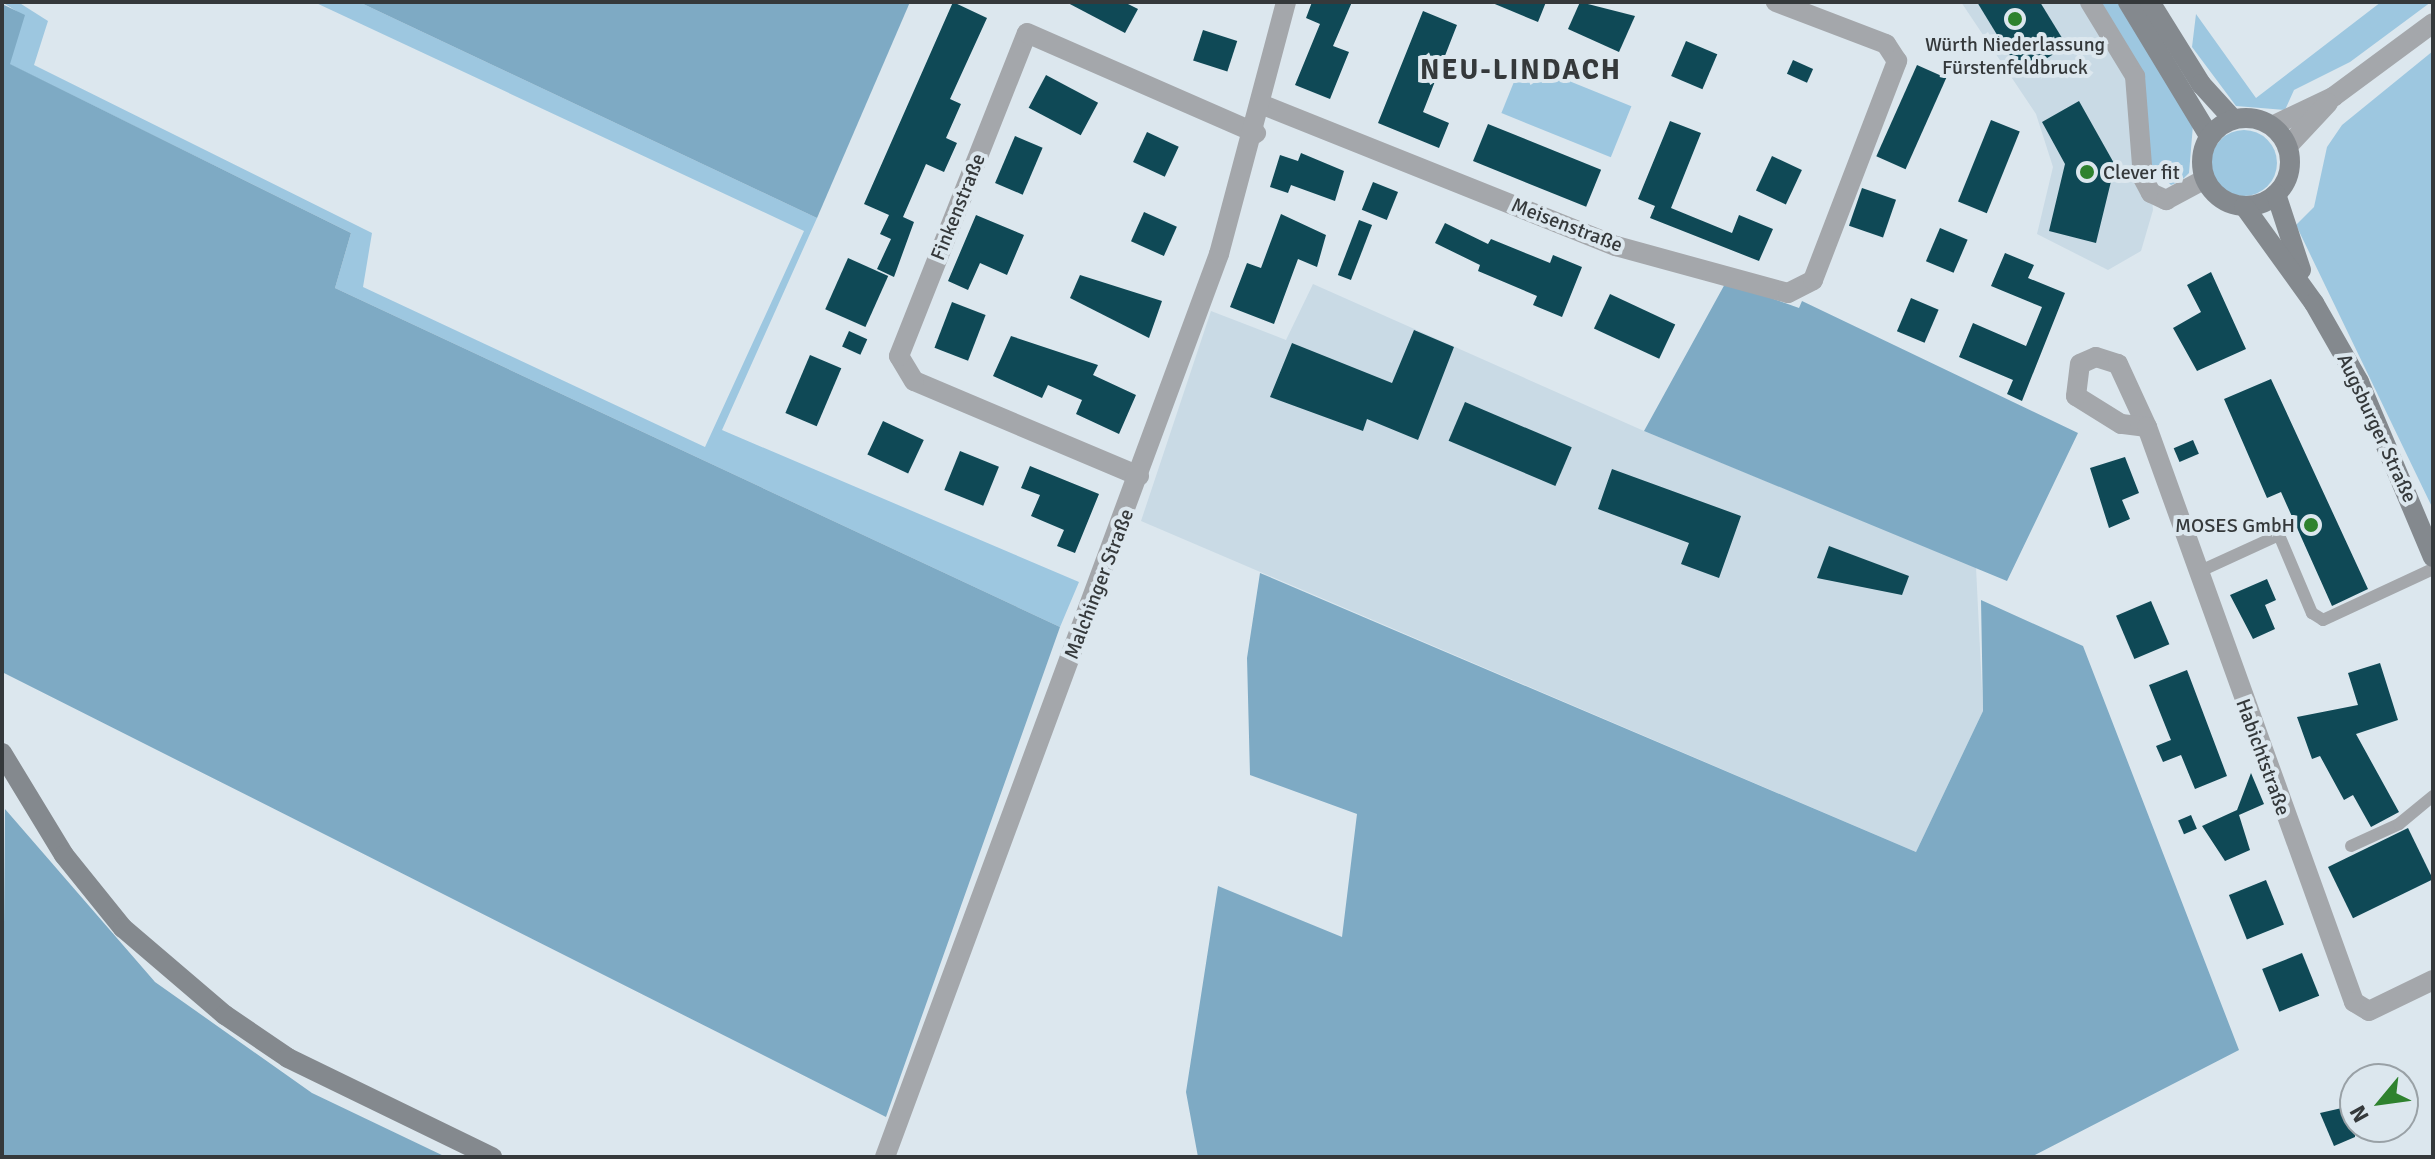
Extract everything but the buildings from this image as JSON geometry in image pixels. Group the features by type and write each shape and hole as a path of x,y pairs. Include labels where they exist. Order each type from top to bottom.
{"street":[{"name":"Malchinger Straße","path":"885,1157 1139,476 1256,133 1286,2"},
{"name":"Meisenstraße","path":"1263,105 1616,246 1788,293 1813,280 1897,61 1886,44 1776,2"},
{"path":"2090,2 2135,76 2143,178 2151,193 2166,200 2205,179"},
{"path":"2128,2 2209,136 2205,179 2217,195 2244,206 2276,194 2288,177 2287,147 2272,126"},
{"path":"2150,2 2201,84 2233,119 2272,126 2333,97"},
{"path":"2287,147 2333,97 2433,23"},
{"name":"Finkenstraße","path":"1139,476 914,381 899,356 1027,33 1256,133"},
{"path":"2209,136 2233,119"},
{"name":"Augsburger Straße","path":"2276,194 2314,303"},
{"name":"Augsburger Straße","path":"2244,206 2314,303 2359,382 2433,557"},
{"name":"Habichtstraße","path":"2147,427 2174,489 2196,573 2354,1002 2369,1011 2433,980"},
{"path":"2,753 64,855 123,928 203,997 288,1058 492,1157"}],"lane":[{"path":"2196,573 2279,535 2312,613 2323,620 2433,569"},
{"path":"2351,846 2399,824 2433,796"}],"shaded area":[{"path":"2,2 18,2 48,21 34,65 372,233 363,287 705,447 804,231 314,2 359,2 817,218 722,430 1079,582 1060,627 335,288 351,233 9,64 24,16"},
{"path":"359,2 910,2 817,218"},
{"path":"1961,2 2098,2 2141,79 2153,210 2141,251 2108,270 2037,234 2053,167 2036,114"},
{"path":"2098,2 2121,2 2193,125 2189,173 2181,181 2171,185 2148,163 2147,111"},
{"path":"2381,2 2431,2 2350,62 2294,90 2285,110 2236,106 2192,47 2196,14 2256,98"},
{"path":"2,4 25,15 10,64 351,233 335,288 1060,627 886,1117 2,672"},
{"path":"2433,51 2433,509 2296,225 2314,207 2327,147 2342,125"},
{"path":"1522,62 1631,106 1611,157 1501,113"},
{"path":"2244,130 2257,132 2267,140 2275,150 2275,176 2267,186 2257,194 2244,196 2231,194 2221,186 2213,176 2211,163 2213,150 2221,140 2231,132"},
{"path":"1726,282 1799,308 1802,301 2078,433 2007,581 1644,431"},
{"path":"1313,284 1644,431 1976,567 1983,711 1916,852 1141,521 1211,311 1286,340"},
{"path":"1260,573 1916,852 1983,711 1981,600 2083,646 2239,1050 2031,1157 1198,1157 1186,1092 1218,886 1342,937 1357,814 1250,775 1247,658"},
{"path":"5,809 155,982 312,1093 446,1157 2,1157"}],"place":[{"name":"Würth Niederlassung Fürstenfeldbruck","path":"2015,19"},
{"name":"Clever fit","path":"2087,172"},
{"name":"MOSES GmbH","path":"2311,525"}],"district":[{"name":"NEU-LINDACH","path":"1521,70"}]}
